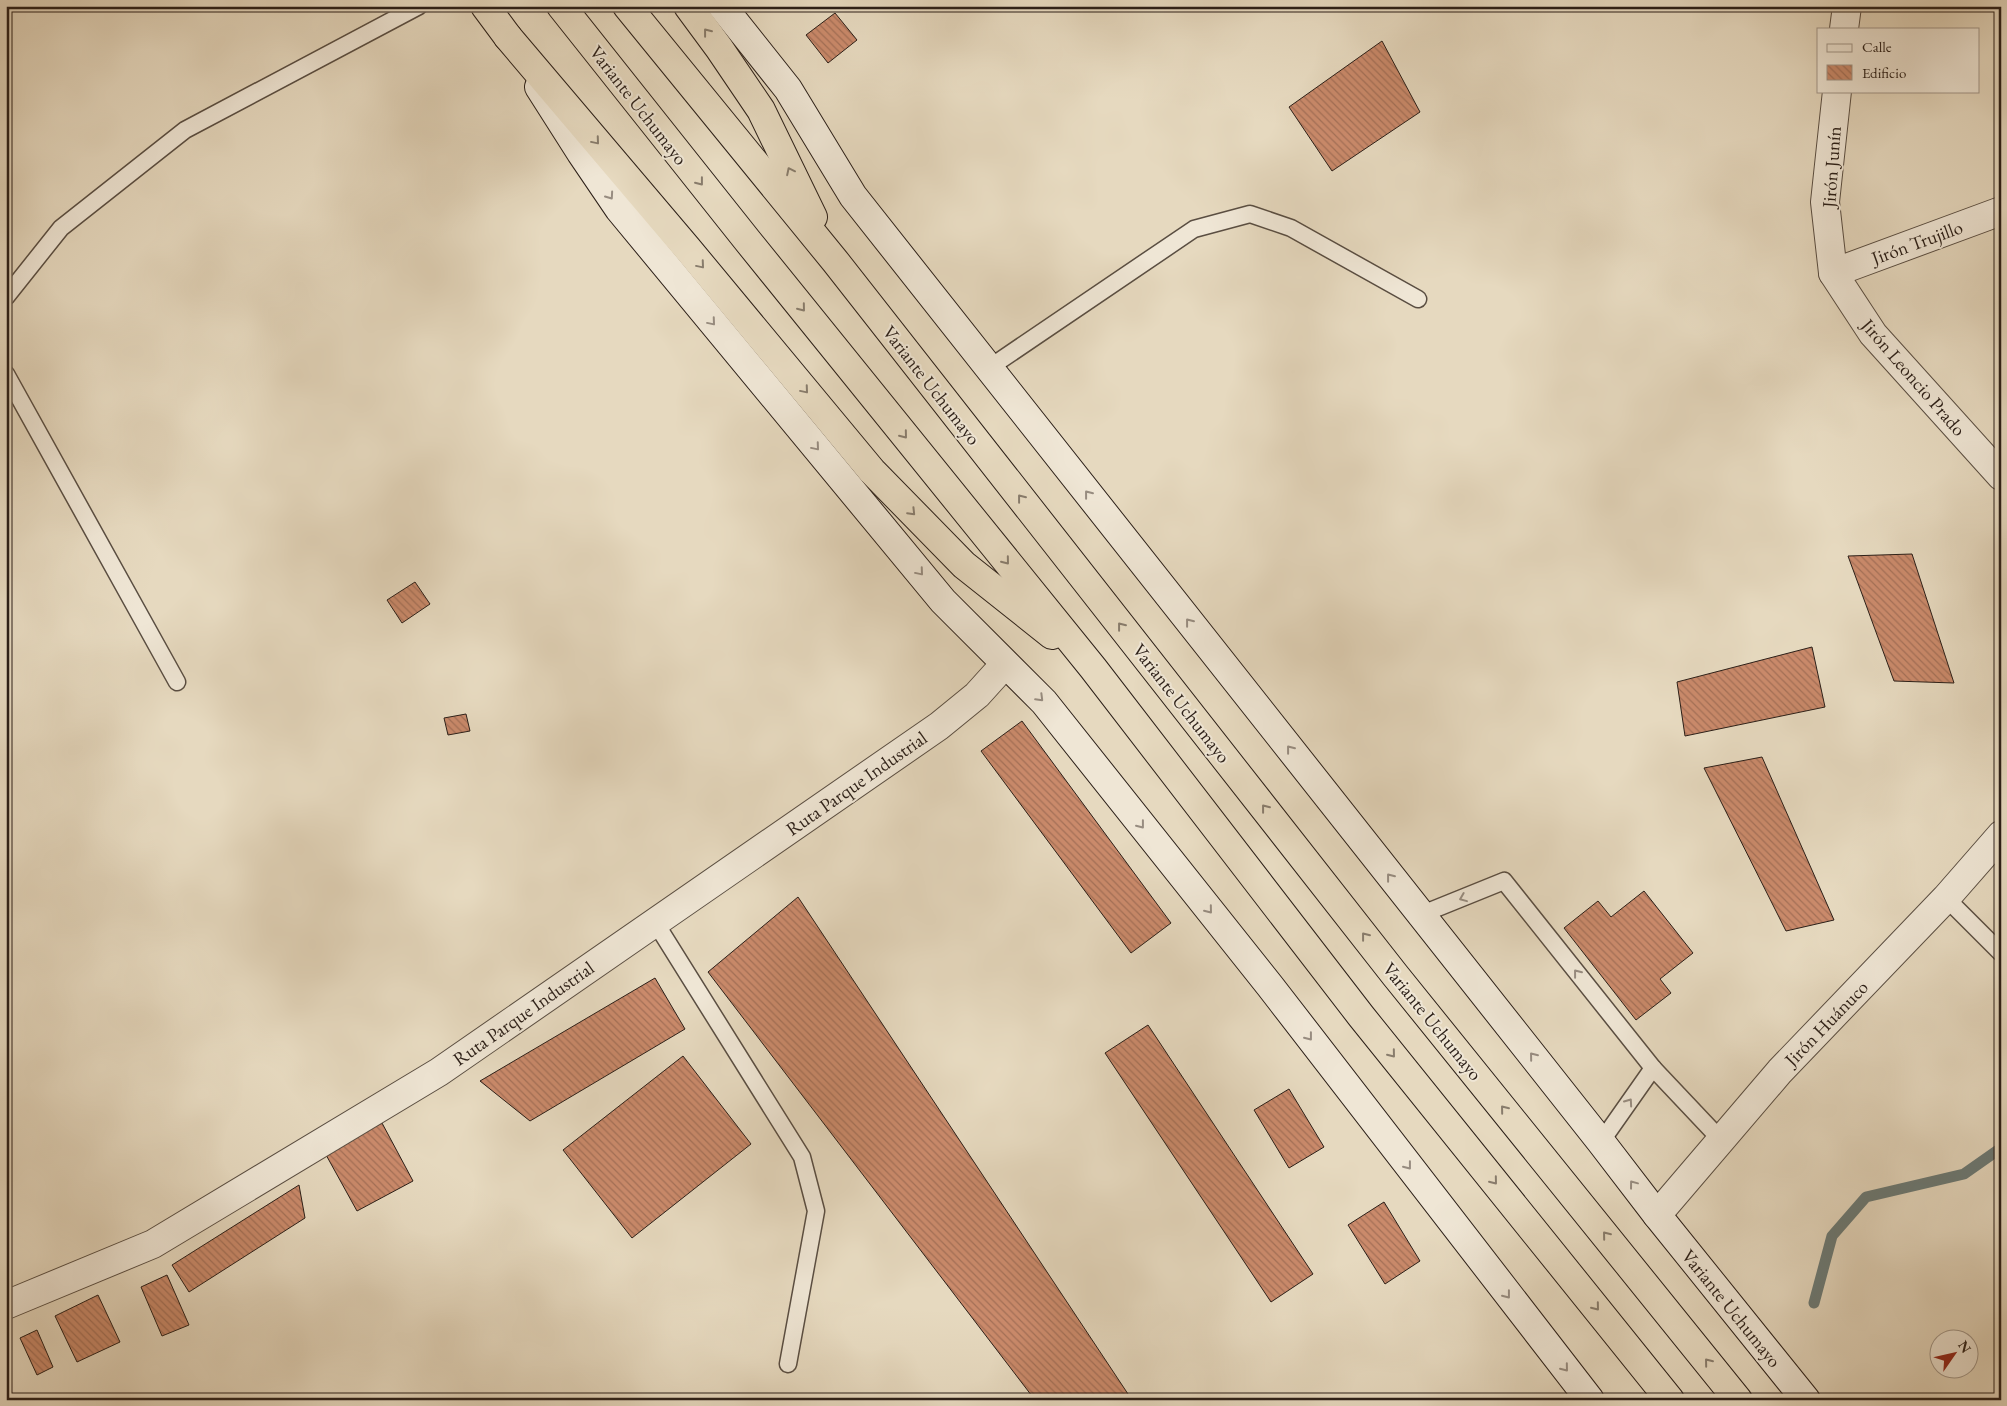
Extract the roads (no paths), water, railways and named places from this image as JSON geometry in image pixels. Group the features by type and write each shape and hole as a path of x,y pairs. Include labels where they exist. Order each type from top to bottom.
{"highway":[{"path":"485,6 508,37 687,248 872,471 964,565 1093,668"},
{"name":"Variante Uchumayo","path":"561,6 746,240 1093,668 1361,1016 1670,1400"},
{"name":"Variante Uchumayo","path":"627,6 835,262 1389,967 1738,1400"},
{"path":"688,6 761,110 835,262"}],"main road":[{"name":"Variante Uchumayo","path":"722,6 788,89 853,196 1601,1142 1657,1216 1806,1400"},
{"path":"1844,28 1847,6"},
{"path":"508,37 581,153 620,210 943,601 1044,702 1270,986 1590,1400"},
{"name":"Jirón Junín","path":"1833,273 1825,202 1837,92"},
{"name":"Jirón Trujillo","path":"1833,273 2001,211"},
{"name":"Jirón Leoncio Prado","path":"1833,273 1873,334 2001,476"},
{"name":"Ruta Parque Industrial","path":"6,1305 153,1244 439,1072 939,726 977,694 1005,664"},
{"name":"Jirón Huánuco","path":"1657,1216 1780,1071 1946,898 2001,835"}],"lane":[{"path":"6,297 61,228 185,130 419,6"},
{"path":"989,368 1194,229 1250,214 1291,228 1418,299"},
{"path":"6,374 177,682"},
{"path":"1420,915 1504,881 1653,1068 1721,1140"},
{"path":"1946,898 2001,952"},
{"path":"655,922 802,1157 816,1211 788,1364"},
{"path":"1601,1142 1653,1068"}],"waterway":[{"path":"1814,1303 1832,1236 1866,1197 1964,1174 2001,1148"}]}
